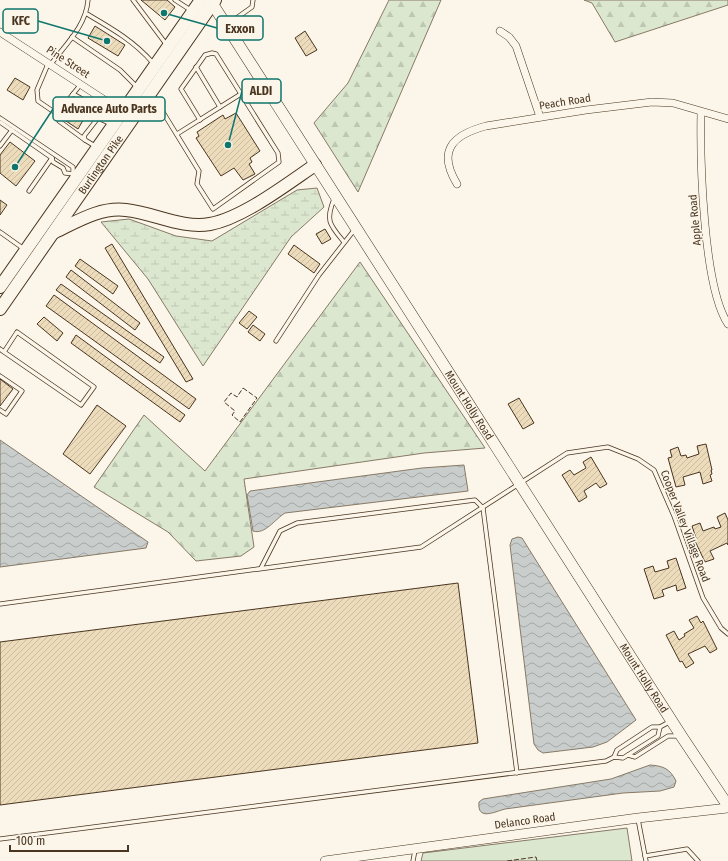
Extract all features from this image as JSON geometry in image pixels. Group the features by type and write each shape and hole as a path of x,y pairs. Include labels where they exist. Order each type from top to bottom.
{"highway":[{"name":"Burlington Pike","path":"0,288 76,174 123,112 193,11 209,1"},
{"name":"Burlington Pike","path":"0,310 149,97 209,1"},
{"path":"52,234 95,213 110,210 126,210 183,223 209,224 233,216 315,165"}],"main road":[{"name":"Mount Holly Road","path":"209,1 728,807"}],"street":[{"path":"500,31 509,37 516,46 540,117"},
{"name":"Pine Street","path":"0,32 123,112"},
{"name":"Peach Road","path":"457,184 448,168 447,155 454,142 476,128 619,105 652,102 673,103 728,119"},
{"name":"Apple Road","path":"701,112 702,162 709,252 720,308 728,324"},
{"name":"Delanco Road","path":"325,861 728,807"}],"lane":[{"path":"88,0 87,14 72,37 50,64 37,90 38,101 57,114 59,121 97,148"},
{"path":"175,0 193,11"},
{"path":"226,26 252,7 253,0"},
{"path":"134,2 168,46"},
{"path":"87,14 122,35 142,50 155,66"},
{"path":"72,37 120,70 139,89"},
{"path":"149,97 158,104 199,171 197,184 213,209 279,162 278,153 216,54 212,52 205,55 181,89 200,120"},
{"path":"196,68 220,107"},
{"path":"177,134 261,82"},
{"path":"57,114 81,84"},
{"path":"73,94 97,107"},
{"path":"85,140 84,136 98,118 97,107 103,98"},
{"path":"0,118 73,167 76,174 65,173 63,168 53,162 52,158 0,122"},
{"path":"98,118 113,125"},
{"path":"0,146 12,130"},
{"path":"29,191 52,158"},
{"path":"335,196 330,210 329,220 332,227 344,242"},
{"path":"276,341 319,275 355,228"},
{"path":"0,232 26,250"},
{"path":"0,349 4,352 81,405 94,387 17,332 4,352"},
{"path":"0,376 22,391 6,414 0,410"},
{"name":"Cooper Valley Village Road","path":"0,604 421,547 567,453 608,447 638,459 654,470 674,516 703,598 721,628 728,634"},
{"path":"261,568 280,531 297,523 475,500 483,508 517,773"},
{"path":"0,839 606,762 614,758 623,758 658,736 660,728 671,720"},
{"path":"614,758 617,750 652,727 660,728"},
{"path":"628,755 636,757 668,736 673,735 682,737"},
{"path":"638,818 646,861"},
{"path":"413,861 416,849"},
{"path":"645,856 687,849 698,861"}],"green space":[{"path":"389,0 441,0 358,192 314,123 348,83"},
{"path":"584,0 728,0 728,5 615,42 592,3"},
{"path":"317,188 324,207 291,237 203,366 148,279 101,222 129,219 176,236 212,241 297,190"},
{"path":"360,262 485,448 424,453 244,479 254,547 241,556 196,561 168,532 94,487 144,415 205,471"},
{"path":"627,828 632,861 421,861 423,853"}],"water":[{"path":"0,440 148,542 146,548 0,567"},
{"path":"464,465 468,491 285,513 266,529 257,532 253,531 247,495 250,491 422,468"},
{"path":"518,537 522,538 636,720 607,742 593,747 543,753 538,750 534,744 510,545 512,539"},
{"path":"650,765 663,767 669,771 676,781 674,787 660,791 623,793 505,809 487,814 481,812 479,808 479,802 483,799 611,779"}],"building":[{"path":"141,0 167,0 175,7 165,20"},
{"path":"95,26 125,45 118,56 88,38"},
{"path":"305,31 317,50 306,56 295,38"},
{"path":"15,78 30,87 23,100 7,90"},
{"path":"75,101 89,110 78,129 63,119"},
{"path":"236,113 260,151 250,158 252,162 249,164 255,174 243,180 234,168 221,176 196,138 199,136 197,132 223,115 225,119"},
{"path":"10,142 35,161 16,186 0,173 0,155"},
{"path":"0,200 7,205 0,215"},
{"path":"325,229 331,239 322,244 316,234"},
{"path":"112,244 193,379 186,382 105,248"},
{"path":"294,245 320,264 314,273 288,254"},
{"path":"80,259 118,286 113,294 75,266"},
{"path":"71,270 140,323 135,330 66,277"},
{"path":"61,284 164,357 160,363 56,290"},
{"path":"54,295 196,399 189,409 46,306"},
{"path":"249,311 257,317 247,329 239,323"},
{"path":"44,317 63,333 57,341 37,324"},
{"path":"253,325 265,334 260,341 248,332"},
{"path":"76,335 185,415 180,422 71,343"},
{"path":"0,379 13,389 0,406"},
{"path":"519,398 534,423 523,429 508,404"},
{"path":"97,405 126,426 90,474 63,454"},
{"path":"706,444 712,470 712,474 710,475 712,481 703,484 700,472 683,477 685,485 676,487 668,458 672,457 670,450 678,447 681,456 686,455 687,458 699,454 697,446"},
{"path":"591,457 607,484 600,488 596,483 584,491 587,497 579,502 562,475 570,470 574,475 586,468 583,462"},
{"path":"725,513 728,520 728,545 727,543 710,551 714,559 705,562 694,539 696,538 692,526 700,523 703,531 714,527 715,529 721,527 717,517"},
{"path":"676,558 686,588 677,591 676,585 662,590 664,596 654,599 644,569 653,566 655,572 669,568 667,561"},
{"path":"458,583 478,743 0,805 0,642"},
{"path":"697,616 701,623 703,621 717,649 710,653 705,646 688,654 694,663 686,668 682,661 680,662 666,635 674,631 679,640 685,636 684,634 694,628 689,620"}],"fence":[{"path":"243,388 257,398 240,422 232,415 235,411 224,402 231,393 237,397 243,388"},
{"path":"507,861 536,857 537,861"}],"place":[{"name":"Exxon","path":"164,13"},
{"name":"KFC","path":"107,41"},
{"name":"ALDI","path":"228,145"},
{"name":"Advance Auto Parts","path":"15,167"}]}
